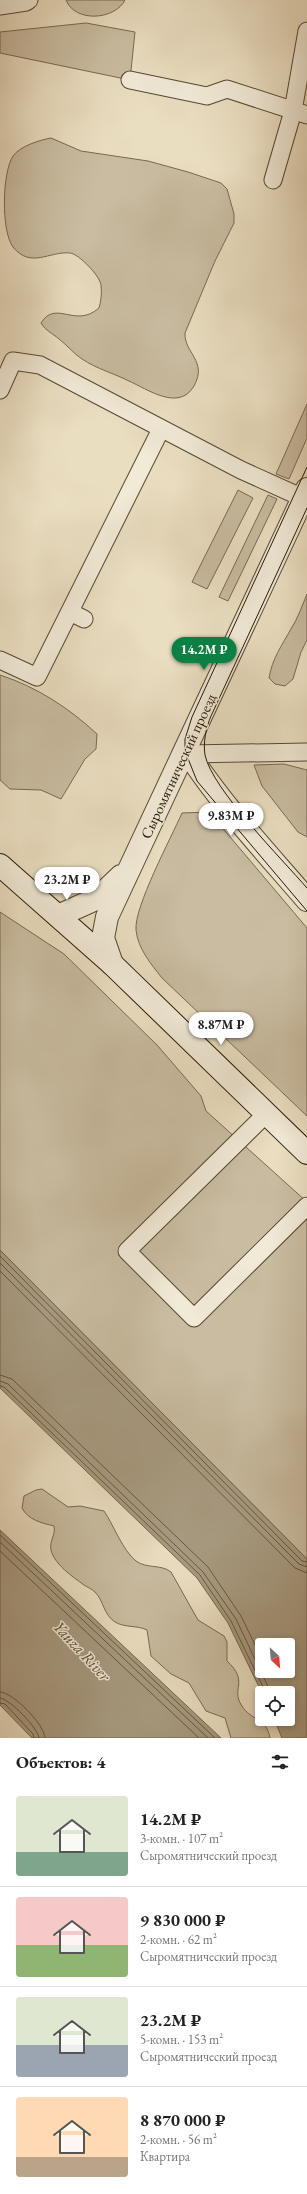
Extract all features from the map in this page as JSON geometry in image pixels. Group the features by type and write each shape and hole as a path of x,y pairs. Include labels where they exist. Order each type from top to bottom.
{"street":[{"name":"Сыромятнический проезд","path":"112,964 103,938 107,917 129,868 187,752 305,493"},
{"path":"187,752 221,799 307,900"},
{"path":"0,865 112,964 307,1153"},
{"name":"Сыромятнический проезд","path":"58,916 98,898 129,868"}],"lane":[{"path":"0,6 29,0"},
{"path":"273,180 300,113 307,31"},
{"path":"130,80 207,96 227,89 300,113"},
{"path":"0,390 13,361 40,364 241,470 305,493"},
{"path":"0,660 37,677 77,616 161,429"},
{"path":"187,752 307,752"},
{"path":"266,1114 127,1251 194,1318 307,1206"}],"shaded area":[{"path":"66,0 125,0 120,7 113,12 95,16 78,13"},
{"path":"86,23 135,32 130,80 0,53 0,32"},
{"path":"51,138 81,151 148,161 188,172 221,183 227,189 234,214 234,223 215,261 185,333 188,346 197,364 198,370 198,377 188,394 172,398 163,396 93,366 79,357 62,341 47,330 41,323 47,316 53,313 74,316 90,314 99,308 101,300 100,281 84,261 74,254 62,253 40,258 27,257 13,247 9,239 6,228 4,202 9,164 13,156 20,149 36,142"},
{"path":"307,404 307,438 289,479 276,474"},
{"path":"238,490 253,498 207,589 192,582"},
{"path":"268,495 277,499 228,601 219,597"},
{"path":"307,594 307,640 301,652 293,679 285,686 275,684 269,678 272,665 296,621"},
{"path":"0,675 40,692 52,699 97,734 96,749 85,759 61,799 41,790 10,789 0,780"},
{"path":"284,764 307,770 307,837 298,832 262,786 254,765"},
{"path":"209,812 307,928 307,1116 162,978 139,944 136,930 137,919 141,906 154,872 182,813"},
{"path":"0,912 64,954 157,1045 201,1096 206,1111 307,1202 307,1559 0,1250"},
{"path":"42,1489 68,1507 80,1506 104,1511 131,1557 145,1565 163,1568 171,1572 198,1620 224,1636 227,1642 227,1661 234,1668 239,1680 239,1700 245,1711 255,1718 255,1726 264,1726 268,1731 270,1738 231,1738 225,1718 206,1711 189,1683 171,1674 151,1656 147,1630 115,1622 108,1615 95,1592 64,1570 56,1560 51,1550 54,1526 32,1518 22,1508 24,1496 36,1490"}],"water":[{"path":"0,1250 307,1559 307,1738 282,1738 277,1726 295,1726 295,1686 259,1686 228,1623 197,1578 0,1388"},
{"name":"Yauza River","path":"0,1530 221,1738 32,1738 0,1705"}],"tram line":[{"path":"307,467 192,717 185,739 185,751 197,781 307,911"},
{"path":"307,508 211,716 206,730 204,745 205,755 210,769 220,786 249,823 307,888"}]}
